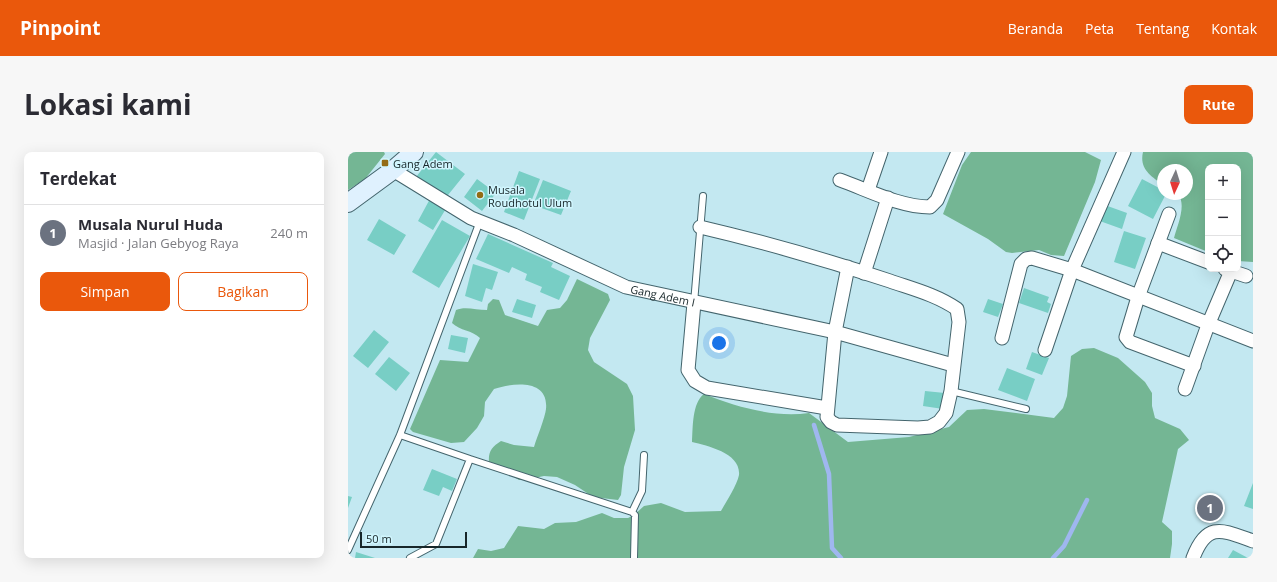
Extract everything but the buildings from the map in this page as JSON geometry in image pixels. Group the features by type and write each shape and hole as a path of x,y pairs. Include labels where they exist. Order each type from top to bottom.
{"main road":[{"path":"348,203 393,170 414,152"}],"street":[{"path":"868,190 881,152"},
{"path":"840,180 888,198 919,207 930,207 937,200 958,152"},
{"path":"1045,350 1072,270 1124,152"},
{"name":"Gang Adem I","path":"393,170 455,210 514,235 626,287 694,303 835,332 953,365"},
{"path":"864,273 888,198"},
{"path":"1169,214 1138,297 1126,336 1130,342 1194,366"},
{"path":"700,227 767,243 848,267 941,299 957,309 959,322 951,391 946,413 939,422 930,427 837,425 831,422 827,417 835,332 848,267"},
{"path":"1158,243 1205,261"},
{"path":"1002,338 1021,264 1026,259 1032,258 1072,270 1253,342"},
{"path":"1185,389 1227,272"},
{"path":"1234,272 1246,276"},
{"path":"694,303 688,370 701,385 763,399 827,408"},
{"path":"1193,558 1198,546 1206,534 1214,531 1227,532 1253,541"}],"lane":[{"path":"694,303 703,196"},
{"path":"348,550 400,435 480,221"},
{"path":"951,391 1026,409"},
{"path":"400,435 632,512 635,515 634,558"},
{"path":"632,512 642,491 644,455"},
{"path":"410,558 436,544 470,459"}],"green space":[{"path":"348,152 384,152 385,154 365,179 348,190"},
{"path":"971,152 1085,152 1101,160 1095,182 1064,256 1051,255 1039,250 1012,253 1006,252 988,239 943,214 962,165"},
{"path":"1143,152 1253,152 1253,262 1241,261 1241,164 1205,164 1205,251 1174,238 1179,222 1181,200 1193,200 1193,164 1157,164 1157,180 1144,168 1142,158"},
{"path":"577,279 608,294 610,300 590,338 588,350 594,362 627,384 633,396 635,430 624,467 621,495 618,500 593,497 575,485 557,477 544,476 519,480 489,463 489,455 491,450 501,441 514,445 534,447 546,409 545,399 542,392 536,387 528,385 510,385 494,389 485,402 484,416 477,428 464,442 451,443 413,432 410,429 440,360 468,362 480,338 473,333 455,326 452,323 456,310 467,308 487,310 488,304 493,299 499,300 505,315 538,326 547,310 560,308 567,300"},
{"path":"1094,348 1118,358 1145,382 1152,393 1152,406 1155,418 1180,429 1189,440 1178,449 1162,522 1172,531 1170,558 473,558 478,549 491,551 504,548 518,526 544,529 555,523 576,522 602,513 614,518 628,518 644,506 661,503 685,512 721,511 738,479 738,467 735,461 722,452 714,448 692,442 695,409 700,398 704,394 742,407 769,413 809,413 848,442 909,437 949,427 967,410 984,409 1054,418 1063,408 1067,396 1071,356 1082,349"}],"waterway":[{"path":"814,425 829,474 832,548 841,558"},
{"path":"1053,558 1064,546 1087,500"}],"place":[{"name":"Gang Adem","path":"385,163"},
{"name":"Musala Roudhotul Ulum","path":"480,195"},
{"name":"Musala Nurul Huda","path":"1210,508"}]}
